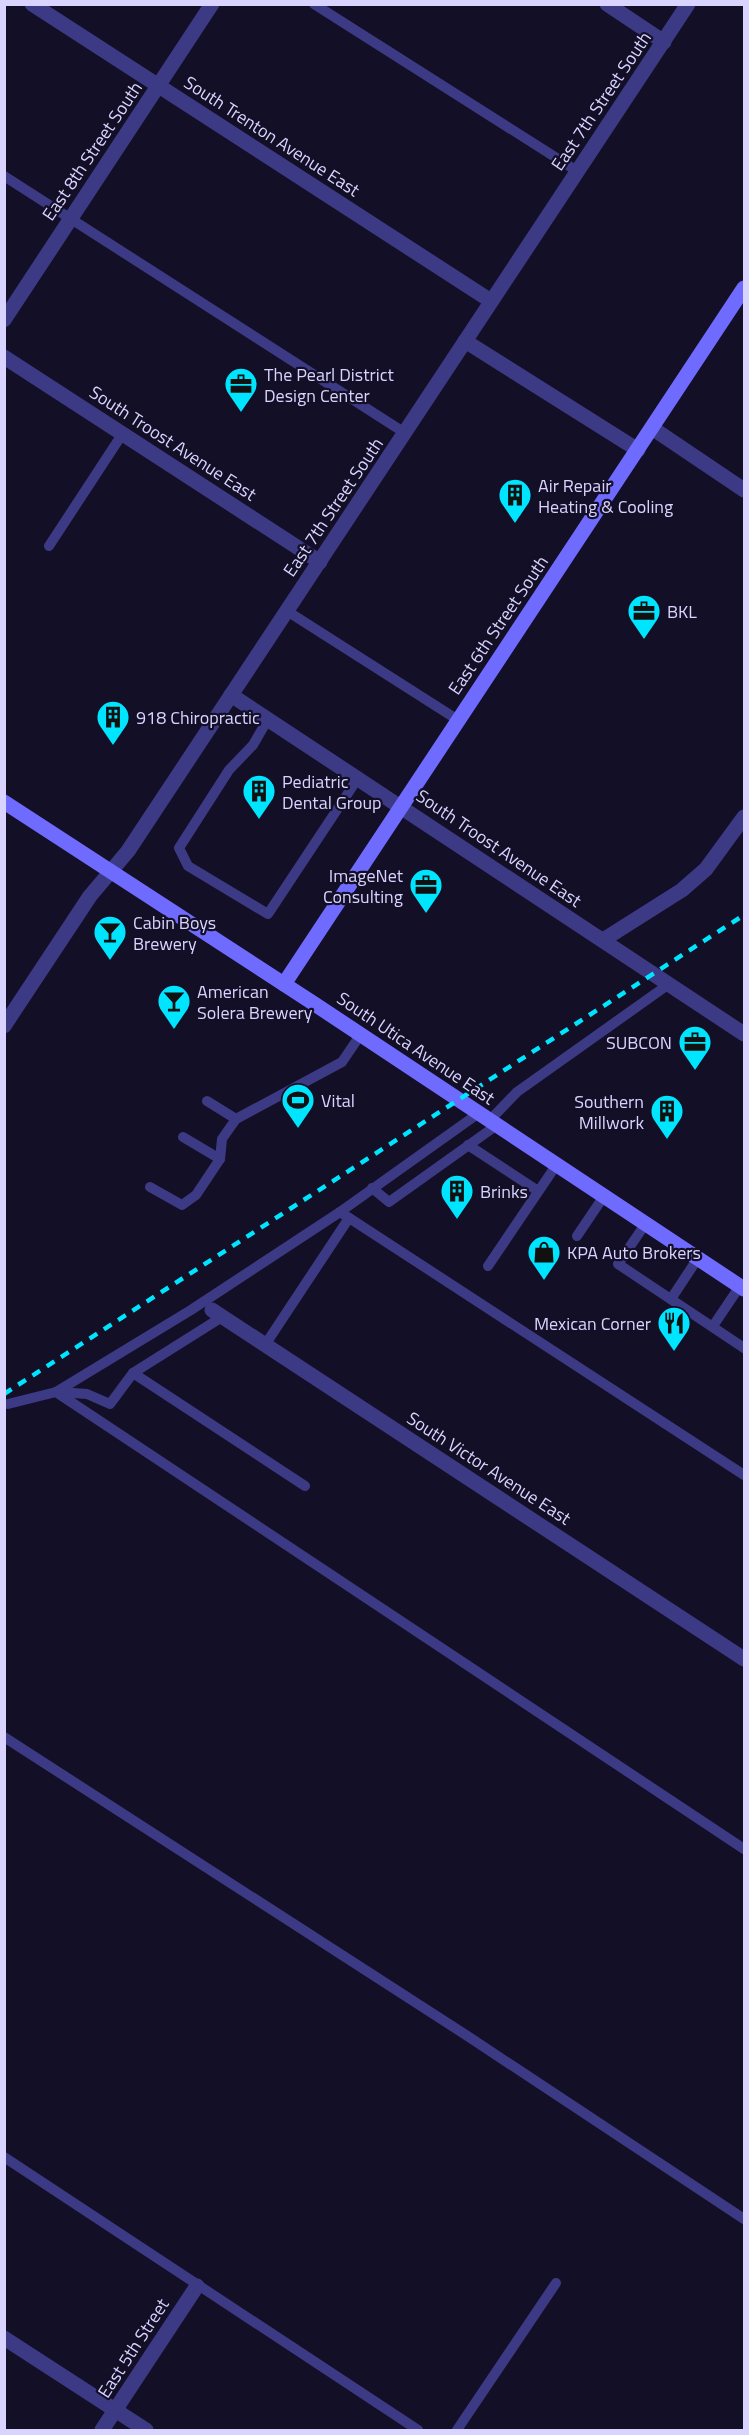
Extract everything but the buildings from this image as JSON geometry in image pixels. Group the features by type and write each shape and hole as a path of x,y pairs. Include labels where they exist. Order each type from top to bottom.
{"main road":[{"name":"East 6th Street South","path":"284,984 744,288"},
{"name":"South Utica Avenue East","path":"4,802 360,1034 742,1288"}],"street":[{"name":"South Trenton Avenue East","path":"32,4 491,301"},
{"name":"East 8th Street South","path":"4,320 212,4"},
{"path":"607,4 664,42"},
{"name":"East 7th Street South","path":"4,1026 90,896 128,851 688,4"},
{"path":"465,341 638,450"},
{"name":"South Troost Avenue East","path":"4,357 320,562"},
{"path":"652,428 744,490"},
{"name":"South Troost Avenue East","path":"231,695 744,1034"},
{"path":"603,940 682,890 706,869 744,817"},
{"name":"South Victor Avenue East","path":"217,1314 744,1659"},
{"name":"East 5th Street","path":"102,2430 197,2286"},
{"path":"4,2338 146,2430"}],"lane":[{"path":"314,4 577,171"},
{"path":"4,176 405,433"},
{"path":"49,546 123,433"},
{"path":"287,611 458,720"},
{"path":"268,720 253,745 229,770 180,848 188,866 268,914 358,778"},
{"path":"372,1188 389,1202 468,1145 489,1119 517,1092 669,984"},
{"path":"150,1187 182,1205 196,1195 220,1159 222,1139 236,1119 342,1062 360,1034"},
{"path":"207,1101 236,1119"},
{"path":"8,1404 56,1392 344,1215 372,1188 489,1119"},
{"path":"183,1137 220,1159"},
{"path":"468,1145 538,1191"},
{"path":"488,1266 557,1164"},
{"path":"577,1236 604,1196"},
{"path":"265,1345 344,1215"},
{"path":"344,1215 744,1475"},
{"path":"646,1223 618,1264 744,1348"},
{"path":"671,1299 698,1258"},
{"path":"713,1326 742,1288"},
{"path":"56,1392 87,1394 110,1404 133,1373 217,1314"},
{"path":"133,1373 305,1486"},
{"path":"56,1392 744,1849"},
{"path":"4,1737 468,2037 744,2219"},
{"path":"4,2157 418,2430"},
{"path":"457,2430 556,2283"}],"railway":[{"path":"4,1394 744,915"}],"place":[{"name":"The Pearl District Design Center","path":"241,413"},
{"name":"Air Repair Heating & Cooling","path":"515,524"},
{"name":"BKL","path":"644,640"},
{"name":"918 Chiropractic","path":"113,746"},
{"name":"Pediatric Dental Group","path":"259,820"},
{"name":"ImageNet Consulting","path":"426,914"},
{"name":"Cabin Boys Brewery","path":"110,961"},
{"name":"American Solera Brewery","path":"174,1030"},
{"name":"SUBCON","path":"695,1071"},
{"name":"Vital","path":"298,1129"},
{"name":"Southern Millwork","path":"667,1140"},
{"name":"Brinks","path":"457,1220"},
{"name":"KPA Auto Brokers","path":"544,1281"},
{"name":"Mexican Corner","path":"674,1352"}]}
